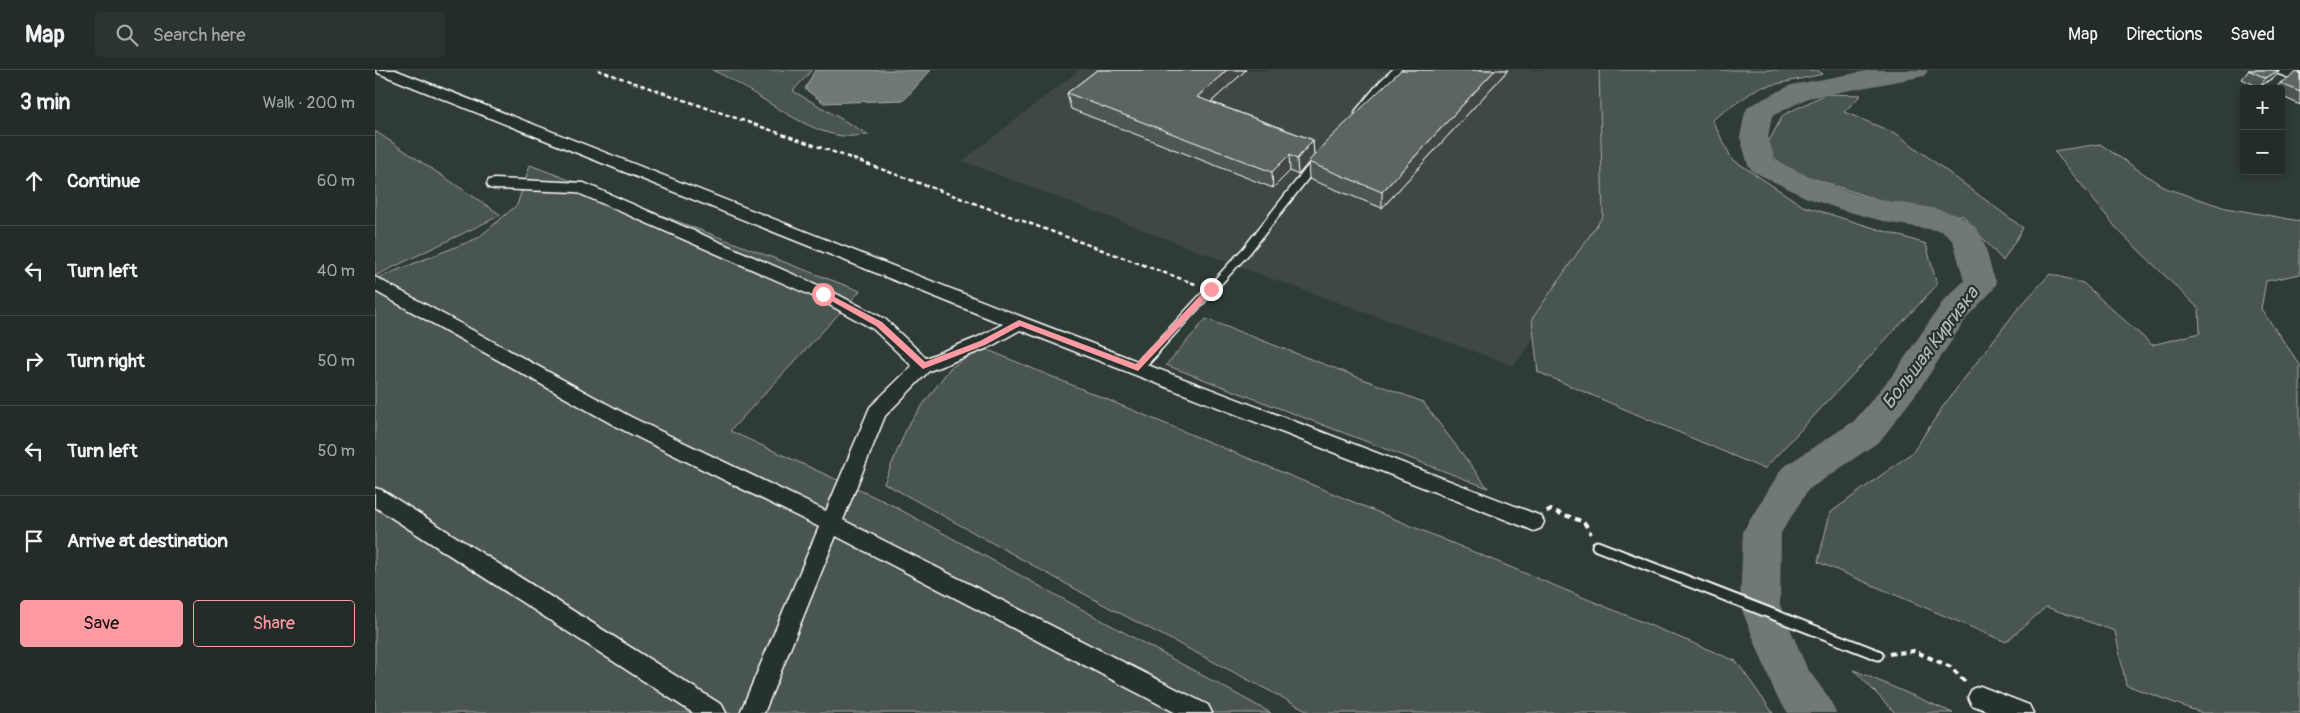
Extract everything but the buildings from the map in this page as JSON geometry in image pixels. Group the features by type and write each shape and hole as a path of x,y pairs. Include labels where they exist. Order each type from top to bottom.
{"street":[{"path":"383,70 1019,322 1534,522"},
{"path":"2281,70 2300,78"},
{"path":"495,184 578,187 823,294 879,324 923,366"},
{"path":"375,283 625,422 832,524 1200,713"},
{"path":"752,713 877,412 923,366 982,343 1019,322"},
{"path":"375,496 714,713"},
{"path":"1980,697 2021,713"}],"lane":[{"path":"1352,120 1383,84 1398,70"},
{"path":"1138,368 1247,250 1287,196 1322,156"},
{"path":"1597,546 1878,655"}],"path":[{"path":"598,70 848,157 1211,289"},
{"path":"1534,522 1551,510 1585,522 1597,546"},
{"path":"1878,655 1914,651 1951,666 1980,697"}],"shaded area":[{"path":"712,70 812,70 793,91 869,135 842,136 809,126"},
{"path":"815,70 931,70 904,100 824,103 805,89"},
{"path":"1079,70 1607,70 1612,226 1514,366 1253,272 962,161"},
{"path":"1599,70 1817,70 1823,74 1758,88 1712,120 1732,159 1803,206 1926,244 1937,285 1764,469 1538,372 1532,319 1603,216"},
{"path":"1826,94 1861,95 1844,112 1897,134 2023,228 2003,261 1963,216 1904,209 1791,171 1764,150 1783,115"},
{"path":"375,131 501,215 375,276"},
{"path":"2100,144 2165,188 2226,208 2300,221 2300,274 2266,281 2261,309 2300,365 2300,713 2202,713 2126,685 2115,631 2046,607 2006,642 1818,562 1830,513 1913,452 1944,405 2016,311 2050,274 2083,283 2152,345 2200,333 2199,309 2118,230 2054,151"},
{"path":"530,165 860,291 730,431 888,503 1271,713 375,713 375,279 478,238 517,205"},
{"path":"1206,319 1423,402 1488,488 1166,365"},
{"path":"983,348 1736,661 1773,713 1312,713 1108,607 884,483 908,425 950,368"},
{"path":"1854,670 1953,713 1895,713"}],"waterway":[{"name":"Большая Киргизка","path":"1814,713 1791,681 1760,605 1762,531 1795,479 1867,431 1907,381 1956,308 1981,283 1975,270 1968,241 1963,233 1952,224 1931,218 1890,213 1852,203 1797,182 1762,165 1754,137 1759,112 1800,91 1915,70"}],"route":[{"path":"823,294 879,324 923,366 982,343 1019,322 1138,368 1211,289"}]}
